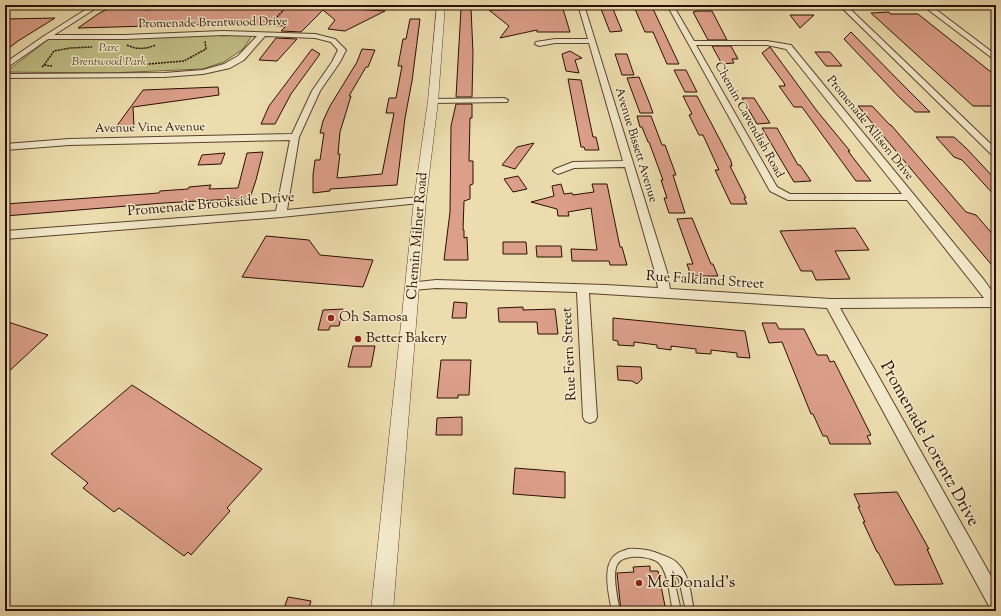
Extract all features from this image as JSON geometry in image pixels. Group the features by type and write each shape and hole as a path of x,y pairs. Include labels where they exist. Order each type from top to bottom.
{"street":[{"path":"5,67 46,38 98,5"},
{"name":"Chemin Milner Road","path":"382,611 420,200 433,101 441,5"},
{"name":"Avenue Bissett Avenue","path":"581,5 661,272 665,293"},
{"name":"Chemin Cavendish Road","path":"670,5 773,189 788,198 910,197"},
{"path":"817,5 996,6"},
{"path":"842,5 996,154"},
{"path":"927,6 996,59"},
{"path":"5,76 164,75 203,72 227,66 241,58 264,32"},
{"name":"Promenade Brentwood Drive","path":"46,38 264,32 315,36 333,40 342,50 336,62 316,91 295,137 282,214"},
{"path":"539,44 555,41 592,41"},
{"name":"Promenade Allison Drive","path":"691,43 766,43 788,47 995,302"},
{"path":"433,101 504,100"},
{"name":"Avenue Vine Avenue","path":"5,147 69,142 295,137"},
{"path":"558,171 573,165 628,164"},
{"name":"Promenade Brookside Drive","path":"5,235 282,214 420,200"},
{"name":"Rue Falkland Street","path":"413,286 436,284 606,289 831,304 995,302"},
{"name":"Rue Fern Street","path":"583,289 590,417"},
{"name":"Promenade Lorentz Drive","path":"831,304 996,602"}],"lane":[{"path":"616,611 612,575 614,562 621,555 632,554 646,554 659,558 671,562 681,570 690,611"},
{"path":"659,558 667,568 677,611"}],"path":[{"path":"264,32 288,5"},
{"path":"137,65 184,61 206,49 204,39"},
{"path":"122,42 132,48 149,48 160,43"},
{"path":"30,76 44,65 54,51 70,48 96,47"},
{"path":"44,65 58,66"}],"green space":[{"name":"Parc Brentwood Park","path":"253,34 243,49 224,62 202,69 109,73 6,72 50,38"}],"building":[{"path":"155,5 288,5 385,11 345,31 328,29 335,20 323,10 301,32 281,31 286,26 222,24 78,28 111,7 149,10"},
{"path":"471,8 473,53 472,97 456,97 461,9"},
{"path":"563,9 570,32 537,32 537,30 500,38 509,26 489,10"},
{"path":"601,9 613,9 622,31 610,32"},
{"path":"635,9 653,9 679,64 667,64 653,32 645,32"},
{"path":"712,11 727,40 708,40 693,12"},
{"path":"889,12 890,14 918,14 996,76 996,106 973,106 871,13"},
{"path":"790,15 814,15 800,28"},
{"path":"55,18 18,41 5,51 5,19"},
{"path":"410,19 420,19 412,81 405,118 397,185 330,189 330,191 313,193 315,160 320,160 324,133 320,133 323,121 330,106 357,62 362,49 375,50 368,67 366,67 349,96 351,96 340,132 338,154 340,154 337,178 382,174 394,113 386,113 389,98 396,98 402,66 398,66 403,39 406,39"},
{"path":"851,32 930,112 915,112 899,97 844,39"},
{"path":"276,38 297,39 277,61 259,60"},
{"path":"712,46 731,46 738,59 732,59 734,63 722,64"},
{"path":"770,47 817,111 850,151 848,151 871,181 856,181 802,107 794,107 779,86 785,86 784,83 762,53"},
{"path":"312,49 320,54 291,94 275,124 261,124 269,106"},
{"path":"570,51 582,58 575,60 579,73 566,71 562,54"},
{"path":"815,52 830,52 842,66 826,66"},
{"path":"615,54 627,54 634,75 622,75"},
{"path":"674,70 686,70 697,92 685,92"},
{"path":"639,77 653,113 640,113 627,78"},
{"path":"568,79 581,80 593,137 596,137 599,150 585,150 584,147 581,147"},
{"path":"218,87 219,95 133,107 134,127 116,127 143,90"},
{"path":"683,96 697,96 731,161 732,166 730,166 746,198 744,198 747,204 731,204 715,170 719,170 703,135 699,135 689,115 692,114"},
{"path":"742,98 754,98 770,123 757,124"},
{"path":"456,104 472,104 472,118 470,118 469,161 473,161 473,184 470,185 470,199 464,201 463,230 464,238 467,237 468,260 444,260 450,212 451,126"},
{"path":"858,106 872,106 891,125 966,212 976,215 996,238 996,270"},
{"path":"637,116 651,116 662,145 665,145 676,175 673,175 685,213 669,213 664,198 667,198 661,180 663,180 649,142 642,127 640,127"},
{"path":"762,128 777,128 798,165 800,165 811,181 794,182"},
{"path":"936,137 954,137 966,148 996,180 996,197 962,160 954,157"},
{"path":"534,143 515,169 502,165 517,147"},
{"path":"263,152 250,198 164,203 5,216 5,204 159,193 160,191 188,189 189,187 211,185 209,189 238,188 247,153"},
{"path":"225,153 221,164 198,165 202,155"},
{"path":"518,176 527,189 513,192 504,179"},
{"path":"561,184 564,194 572,193 573,195 594,192 592,184 607,184 620,247 622,247 627,265 610,265 609,261 572,261 571,249 597,250 591,208 568,212 569,216 558,216 557,209 531,202 554,196 552,186"},
{"path":"692,218 711,264 713,264 718,276 691,276 687,264 693,264 677,219"},
{"path":"855,228 869,250 835,251 850,279 816,280 812,271 801,271 780,231"},
{"path":"266,236 309,240 320,255 373,260 363,287 242,277"},
{"path":"503,242 526,242 527,254 503,254"},
{"path":"536,246 561,246 562,257 537,257"},
{"path":"454,302 467,303 466,318 452,318"},
{"path":"523,307 523,310 555,309 558,334 538,334 537,322 499,322 498,308"},
{"name":"Oh Samosa","path":"343,309 339,326 330,326 329,330 318,330 323,310"},
{"path":"613,318 745,331 750,358 737,357 737,353 711,350 711,354 696,353 696,349 671,346 671,350 657,348 657,345 634,342 634,346 618,345 618,341 613,340"},
{"path":"5,321 48,335 5,375"},
{"path":"762,323 776,323 779,329 804,329 817,355 827,355 830,362 834,361 871,435 867,436 871,444 830,444 827,436 823,436 813,414 811,414 782,342 769,343"},
{"path":"353,346 375,346 371,367 348,367"},
{"path":"441,360 471,360 469,395 458,395 458,398 437,398"},
{"path":"617,366 641,367 642,379 637,384 632,381 618,380"},
{"path":"132,385 262,469 227,508 230,511 191,555 188,552 184,556 119,508 114,512 83,488 88,483 51,454"},
{"path":"462,417 462,435 436,435 437,418"},
{"path":"515,468 565,472 565,498 513,494"},
{"path":"897,492 929,549 927,549 943,584 895,585 877,552 863,522 865,522 854,494"},
{"name":"McDonald's","path":"650,566 650,571 658,571 666,611 621,611 617,573 634,572 633,567"},
{"path":"288,597 311,601 308,611 283,611"}],"place":[{"name":"Oh Samosa","path":"331,318"},
{"name":"Better Bakery","path":"358,339"},
{"name":"McDonald's","path":"639,583"}]}
